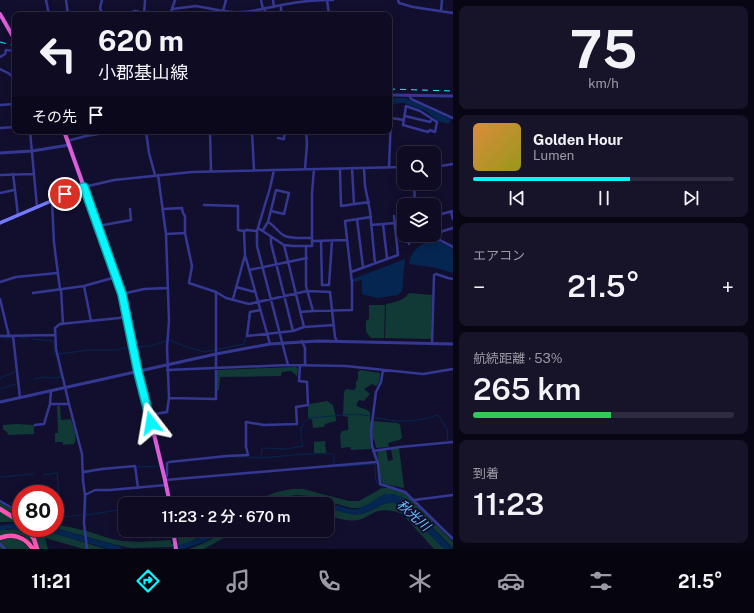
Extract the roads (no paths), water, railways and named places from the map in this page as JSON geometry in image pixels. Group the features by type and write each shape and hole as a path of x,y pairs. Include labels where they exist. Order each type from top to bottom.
{"highway":[{"path":"0,14 12,35"},
{"path":"65,134 122,294 138,372 169,497"},
{"path":"0,509 12,516"},
{"path":"0,538 10,536 20,537 28,543 32,549"},
{"path":"32,537 37,549"},
{"path":"174,537 176,549"}],"main road":[{"path":"0,223 84,187"}],"street":[{"path":"46,0 48,12"},
{"path":"66,0 68,12"},
{"path":"101,11 100,8 102,0"},
{"path":"144,12 145,0"},
{"path":"171,12 175,0"},
{"path":"223,11 226,0"},
{"path":"261,0 264,12"},
{"path":"273,0 274,7"},
{"path":"327,0 328,12"},
{"path":"249,12 303,1 333,0"},
{"path":"398,0 399,3 413,7 453,13"},
{"path":"441,11 442,0"},
{"path":"281,5 281,12"},
{"path":"172,9 196,6 228,12"},
{"path":"0,57 5,54 6,50 12,51"},
{"path":"0,69 12,76"},
{"path":"392,95 453,96"},
{"path":"409,95 411,99 453,118"},
{"path":"0,105 12,104"},
{"path":"406,106 420,110 437,122 435,132 430,130 428,132 403,125 404,116 406,106"},
{"path":"404,116 430,122 432,119"},
{"path":"392,118 404,120"},
{"path":"0,128 12,127"},
{"path":"30,134 37,207"},
{"path":"0,153 32,151 98,134"},
{"path":"147,134 163,209 166,234 168,321 167,370 169,398 167,412 149,415"},
{"path":"210,134 211,171"},
{"path":"252,134 254,170"},
{"path":"278,138 284,139 285,134"},
{"path":"305,169 306,134"},
{"path":"389,167 390,134"},
{"path":"441,167 453,164"},
{"path":"84,187 115,180 211,171 397,167"},
{"path":"352,168 354,204"},
{"path":"364,168 365,186 371,217 375,263"},
{"path":"258,228 284,245 312,246 312,193 314,169"},
{"path":"340,169 341,206 369,202"},
{"path":"274,170 257,231 257,246 288,365"},
{"path":"13,174 18,215"},
{"path":"0,175 33,174"},
{"path":"0,193 14,190"},
{"path":"263,230 268,222 276,190 289,193 284,214 271,211"},
{"path":"52,200 57,273 59,273 61,289 63,324"},
{"path":"204,205 238,206 238,230 257,231"},
{"path":"163,209 182,208 185,216 185,233 192,266 189,283 216,292 226,298 249,304 307,291 330,292 335,337 337,341"},
{"path":"98,226 131,220 130,209"},
{"path":"441,214 452,211 453,219"},
{"path":"351,272 398,255 394,216"},
{"path":"300,312 352,310 351,272 345,221 371,217"},
{"path":"357,219 363,267"},
{"path":"268,222 284,236 321,241 347,240"},
{"path":"371,225 394,223"},
{"path":"383,224 387,258"},
{"path":"441,232 453,228"},
{"path":"244,231 245,255 270,344"},
{"path":"166,234 185,233"},
{"path":"271,237 271,244 293,331"},
{"path":"321,241 322,285 329,286 332,260 332,241"},
{"path":"441,241 453,247"},
{"path":"284,245 304,327"},
{"path":"306,246 306,286 312,311"},
{"path":"233,299 245,255"},
{"path":"250,270 307,258"},
{"path":"0,282 16,277 57,273"},
{"path":"432,344 434,275 436,274 453,279"},
{"path":"33,293 84,286 116,277"},
{"path":"84,286 91,321"},
{"path":"236,287 255,292"},
{"path":"122,294 144,289 167,288"},
{"path":"169,398 216,399 216,292"},
{"path":"0,299 9,336"},
{"path":"260,310 250,312 247,336 293,331 304,327 334,325"},
{"path":"86,547 84,520 85,495 81,446 56,350 55,328 60,324 127,316"},
{"path":"0,336 55,335"},
{"path":"13,336 20,398"},
{"path":"0,402 216,354 270,344 302,341 337,341 453,344"},
{"path":"302,341 305,364"},
{"path":"167,370 305,364 337,367 346,366 423,374 453,369"},
{"path":"166,482 167,463 169,462 248,455 246,446 246,422 270,425 297,424 296,407 308,405 307,382 299,381 300,365"},
{"path":"383,370 381,382 374,398 371,431 373,451 378,464 380,484 404,490 453,539"},
{"path":"35,425 44,424 50,404 51,391"},
{"path":"50,404 69,404"},
{"path":"373,451 453,442"},
{"path":"85,495 95,490 138,488 166,482 376,462"},
{"path":"82,472 135,466 138,488"},
{"path":"414,500 453,495"},
{"path":"0,501 12,508"},
{"path":"0,544 5,549"}],"water":[{"path":"392,98 405,98 451,119 449,124 438,121 426,111 404,103 392,105"},
{"path":"426,242 441,242 453,249 453,273 436,268 409,264 411,255"},
{"path":"405,259 402,291 398,295 377,298 362,294 362,280 353,282 353,279"},
{"path":"385,494 393,494 402,497 453,549 444,549 399,504 384,504 361,514 359,508"}],"waterway":[{"path":"135,347 150,346 169,340 205,352 244,344 246,335"},
{"path":"2,338 11,338"},
{"path":"21,338 28,338"},
{"path":"32,339 53,341 55,356"},
{"path":"59,354 88,350 116,350 131,347"},
{"path":"34,379 61,377 59,370"},
{"path":"0,378 15,372"},
{"path":"0,389 16,384"},
{"path":"261,458 262,448 286,449 303,446 301,430 303,424 310,418 354,414 371,416"},
{"path":"375,418 394,421 407,421 438,415 447,429 448,442"},
{"path":"249,457 261,458 305,454 331,454"},
{"path":"334,454 334,464"},
{"path":"234,457 247,457"},
{"path":"335,467 375,464 375,475 378,485 384,488"},
{"path":"136,467 158,466"},
{"path":"84,474 91,472"},
{"path":"43,475 57,473 61,517 82,515"},
{"path":"0,477 34,474"},
{"path":"86,496 86,515 118,510"},
{"name":"秋光川","path":"334,507 352,512 367,509"},
{"name":"秋光川","path":"0,528 12,526"},
{"name":"秋光川","path":"64,534 119,549"},
{"name":"秋光川","path":"175,549 207,537"}],"railway":[{"path":"0,42 12,45"},
{"path":"392,89 453,91"}]}
